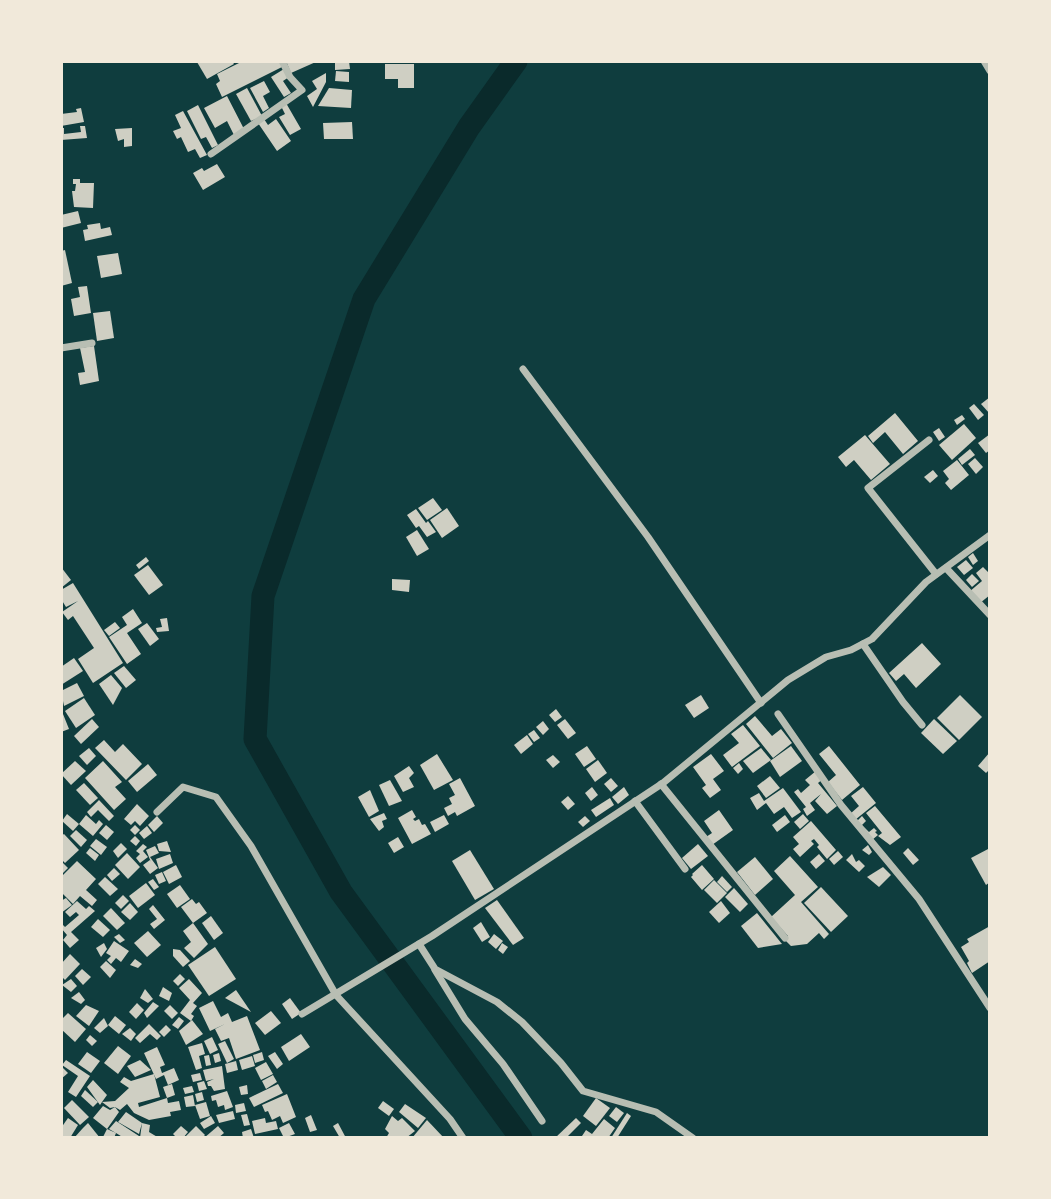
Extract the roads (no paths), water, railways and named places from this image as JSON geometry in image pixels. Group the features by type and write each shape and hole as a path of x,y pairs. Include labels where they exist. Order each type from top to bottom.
{"street":[{"path":"211,154 302,90 290,77 282,61"},
{"path":"984,61 990,71"},
{"path":"61,348 92,343"},
{"path":"523,369 648,537 761,703"},
{"path":"929,440 868,488 936,574"},
{"path":"302,1014 432,936 661,784 788,680 826,657 872,639 926,582 990,535"},
{"path":"946,568 990,615"},
{"path":"863,644 922,725"},
{"path":"778,714 841,805 919,899 990,1008"},
{"path":"661,784 785,938"},
{"path":"157,813 183,787 216,797 251,846 336,995 450,1119 463,1138"},
{"path":"635,801 685,869"},
{"path":"419,944 465,1019 503,1064 542,1121"},
{"path":"435,970 497,1002 522,1022 583,1091 656,1112 693,1138"}],"waterway":[{"path":"516,61 469,127 364,299 263,596 255,739 341,892 521,1138"}]}
